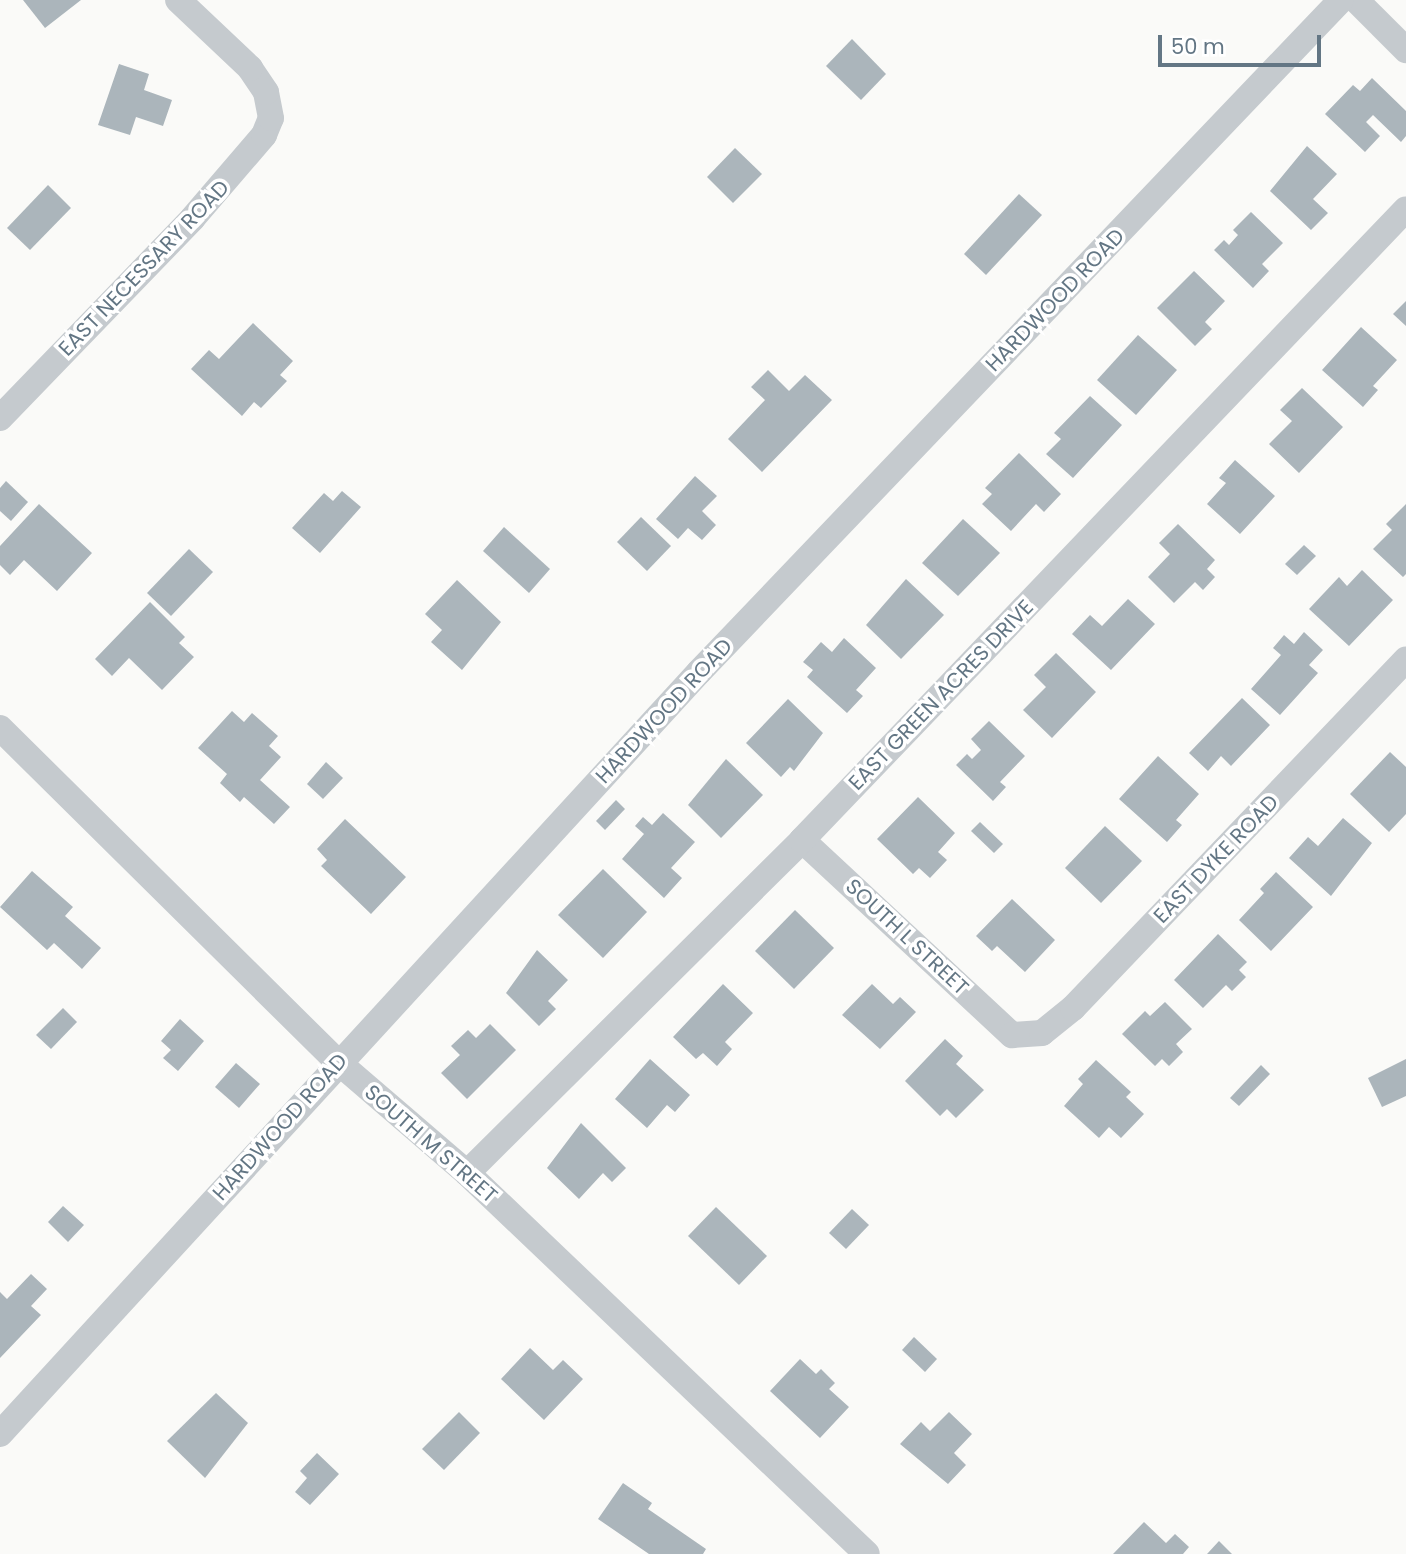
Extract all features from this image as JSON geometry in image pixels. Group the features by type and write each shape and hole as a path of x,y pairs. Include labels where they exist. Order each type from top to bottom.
{"street":[{"name":"EAST NECESSARY ROAD","path":"0,418 243,165 264,135 271,108 250,68 178,0"},
{"name":"HARDWOOD ROAD","path":"0,1434 338,1062 699,672 1342,0"},
{"path":"1356,0 1406,50"},
{"name":"EAST GREEN ACRES DRIVE","path":"467,1173 802,840 1406,209"},
{"name":"EAST DYKE ROAD","path":"1012,1035 1042,1033 1073,1009 1406,659"},
{"name":"SOUTH M STREET","path":"0,728 338,1062 467,1173 867,1554"},
{"name":"SOUTH L STREET","path":"802,840 1012,1035"}],"building":[{"path":"23,0 81,0 45,28"},
{"path":"852,39 886,74 861,100 826,66"},
{"path":"119,64 149,74 144,90 172,100 163,126 136,117 130,135 98,125"},
{"path":"1372,78 1406,111 1406,136 1401,142 1373,115 1366,122 1380,136 1365,152 1325,114 1353,85 1360,91"},
{"path":"1307,146 1337,174 1313,199 1328,213 1311,230 1270,191"},
{"path":"735,148 762,174 733,203 707,177"},
{"path":"48,185 71,208 30,250 7,228"},
{"path":"1019,194 1042,215 986,275 964,254"},
{"path":"1251,212 1283,243 1262,264 1269,271 1253,288 1214,250 1224,240 1229,245 1238,235 1233,230"},
{"path":"1194,271 1225,301 1205,322 1212,329 1195,346 1157,308"},
{"path":"1406,301 1406,326 1393,314"},
{"path":"253,323 293,361 280,375 287,381 261,408 254,402 242,416 191,369 209,350 219,359"},
{"path":"1361,327 1397,360 1373,386 1378,390 1363,407 1322,370"},
{"path":"1138,335 1177,370 1136,415 1097,380"},
{"path":"768,370 789,391 805,375 832,400 762,472 728,439 765,400 751,387"},
{"path":"1302,388 1343,427 1299,473 1269,444 1292,421 1280,410"},
{"path":"1090,396 1122,425 1073,478 1046,454 1061,439 1054,433"},
{"path":"1019,453 1061,494 1044,512 1036,504 1011,531 982,504 992,494 985,488"},
{"path":"1235,460 1275,496 1240,534 1207,504 1226,483 1219,478"},
{"path":"695,476 717,496 702,511 716,525 702,540 688,528 678,539 656,519"},
{"path":"6,481 28,502 11,521 0,511 0,488"},
{"path":"342,491 361,507 320,553 292,528 324,493 333,501"},
{"path":"39,504 92,553 57,591 24,560 10,575 0,565 0,546"},
{"path":"1406,504 1406,574 1403,577 1373,549 1392,530 1386,524"},
{"path":"641,517 671,546 647,571 617,542"},
{"path":"963,519 1000,553 958,596 922,563"},
{"path":"1178,524 1215,560 1207,569 1215,577 1203,590 1195,582 1174,603 1148,577 1170,554 1159,543"},
{"path":"504,527 550,569 529,593 483,551"},
{"path":"1304,545 1316,556 1297,575 1285,564"},
{"path":"189,549 213,572 171,616 147,593"},
{"path":"1362,570 1393,600 1349,646 1309,609 1339,577 1347,586"},
{"path":"906,579 944,615 901,659 866,625"},
{"path":"457,580 501,622 462,670 431,642 442,630 425,614"},
{"path":"1128,599 1155,624 1111,670 1072,634 1090,615 1102,626"},
{"path":"150,602 185,637 179,643 194,657 162,690 129,658 112,676 95,659"},
{"path":"1304,632 1323,650 1309,665 1318,673 1280,715 1251,689 1281,655 1273,648 1284,635 1294,644"},
{"path":"844,638 876,668 856,690 863,696 847,713 807,677 813,670 803,662 821,642 832,652"},
{"path":"1056,653 1096,692 1052,738 1023,710 1046,687 1034,675"},
{"path":"1242,698 1270,725 1231,766 1221,756 1208,771 1189,753"},
{"path":"788,699 823,733 794,771 790,767 781,777 746,743"},
{"path":"232,711 244,722 252,713 278,736 269,746 281,757 260,780 290,807 274,824 244,797 240,802 220,783 227,774 198,748"},
{"path":"989,721 1025,756 1000,782 1006,787 993,801 956,765 967,754 972,759 981,750 971,739"},
{"path":"1390,752 1406,767 1406,814 1389,832 1350,794"},
{"path":"1158,756 1199,794 1176,820 1182,825 1167,842 1119,799"},
{"path":"726,759 763,795 721,838 688,805"},
{"path":"326,762 343,778 323,799 307,784"},
{"path":"918,797 955,833 938,852 947,860 930,878 919,868 913,874 877,839"},
{"path":"616,800 625,809 605,830 596,821"},
{"path":"663,813 695,842 671,868 682,878 664,898 622,859 644,834 635,826 643,817 652,825"},
{"path":"1343,818 1372,843 1331,896 1289,858 1308,837 1318,846"},
{"path":"345,819 406,877 371,914 321,866 327,860 317,849"},
{"path":"980,822 1003,844 994,853 971,831"},
{"path":"1105,826 1142,861 1101,903 1065,868"},
{"path":"603,869 647,912 603,958 558,915"},
{"path":"32,871 73,907 65,916 101,948 82,969 54,943 47,950 0,907"},
{"path":"1276,872 1313,907 1271,951 1239,920 1264,893 1260,889"},
{"path":"1012,899 1055,940 1025,972 997,946 992,951 976,936"},
{"path":"795,910 834,948 794,989 755,951"},
{"path":"1218,934 1247,962 1239,970 1246,977 1232,991 1226,985 1203,1008 1174,980"},
{"path":"537,950 568,980 548,1001 556,1009 539,1026 506,993"},
{"path":"723,984 753,1013 725,1042 732,1049 717,1066 703,1053 696,1059 673,1037"},
{"path":"872,984 893,1004 900,997 916,1012 880,1049 842,1015"},
{"path":"1165,1002 1192,1029 1176,1044 1183,1052 1169,1066 1162,1059 1155,1066 1122,1034 1145,1011 1150,1016"},
{"path":"63,1008 77,1022 51,1049 36,1035"},
{"path":"180,1019 204,1041 178,1071 163,1058 171,1050 161,1041"},
{"path":"490,1024 516,1050 467,1099 441,1073 460,1055 451,1046 468,1030 476,1038"},
{"path":"945,1039 963,1056 956,1064 984,1090 956,1118 947,1109 940,1116 905,1081"},
{"path":"650,1059 690,1095 675,1112 667,1105 647,1128 615,1099"},
{"path":"1406,1059 1406,1096 1382,1107 1368,1078"},
{"path":"1096,1060 1131,1092 1126,1097 1144,1114 1121,1138 1109,1127 1099,1138 1064,1106 1083,1084 1078,1079"},
{"path":"236,1063 260,1084 239,1108 215,1087"},
{"path":"1261,1065 1270,1074 1239,1106 1230,1098"},
{"path":"581,1123 626,1168 612,1182 603,1173 579,1199 547,1168"},
{"path":"63,1206 84,1225 68,1242 48,1222"},
{"path":"716,1207 767,1256 739,1285 688,1236"},
{"path":"852,1209 869,1225 846,1249 829,1233"},
{"path":"31,1274 47,1289 31,1306 41,1315 0,1358 0,1292 7,1299"},
{"path":"914,1337 937,1359 925,1372 902,1350"},
{"path":"530,1348 553,1370 563,1360 583,1379 544,1420 501,1379"},
{"path":"800,1359 816,1374 821,1369 835,1383 829,1389 849,1407 820,1438 770,1391"},
{"path":"216,1393 248,1423 205,1478 167,1441"},
{"path":"459,1412 480,1433 444,1470 422,1449"},
{"path":"949,1412 972,1434 954,1453 966,1465 948,1484 900,1444 921,1422 930,1431"},
{"path":"317,1453 339,1474 310,1505 295,1492 307,1478 300,1471"},
{"path":"623,1483 652,1503 648,1509 706,1549 703,1554 649,1554 598,1519"},
{"path":"1144,1522 1166,1543 1175,1534 1189,1547 1183,1554 1113,1554"},
{"path":"1219,1541 1232,1554 1207,1554"}]}
